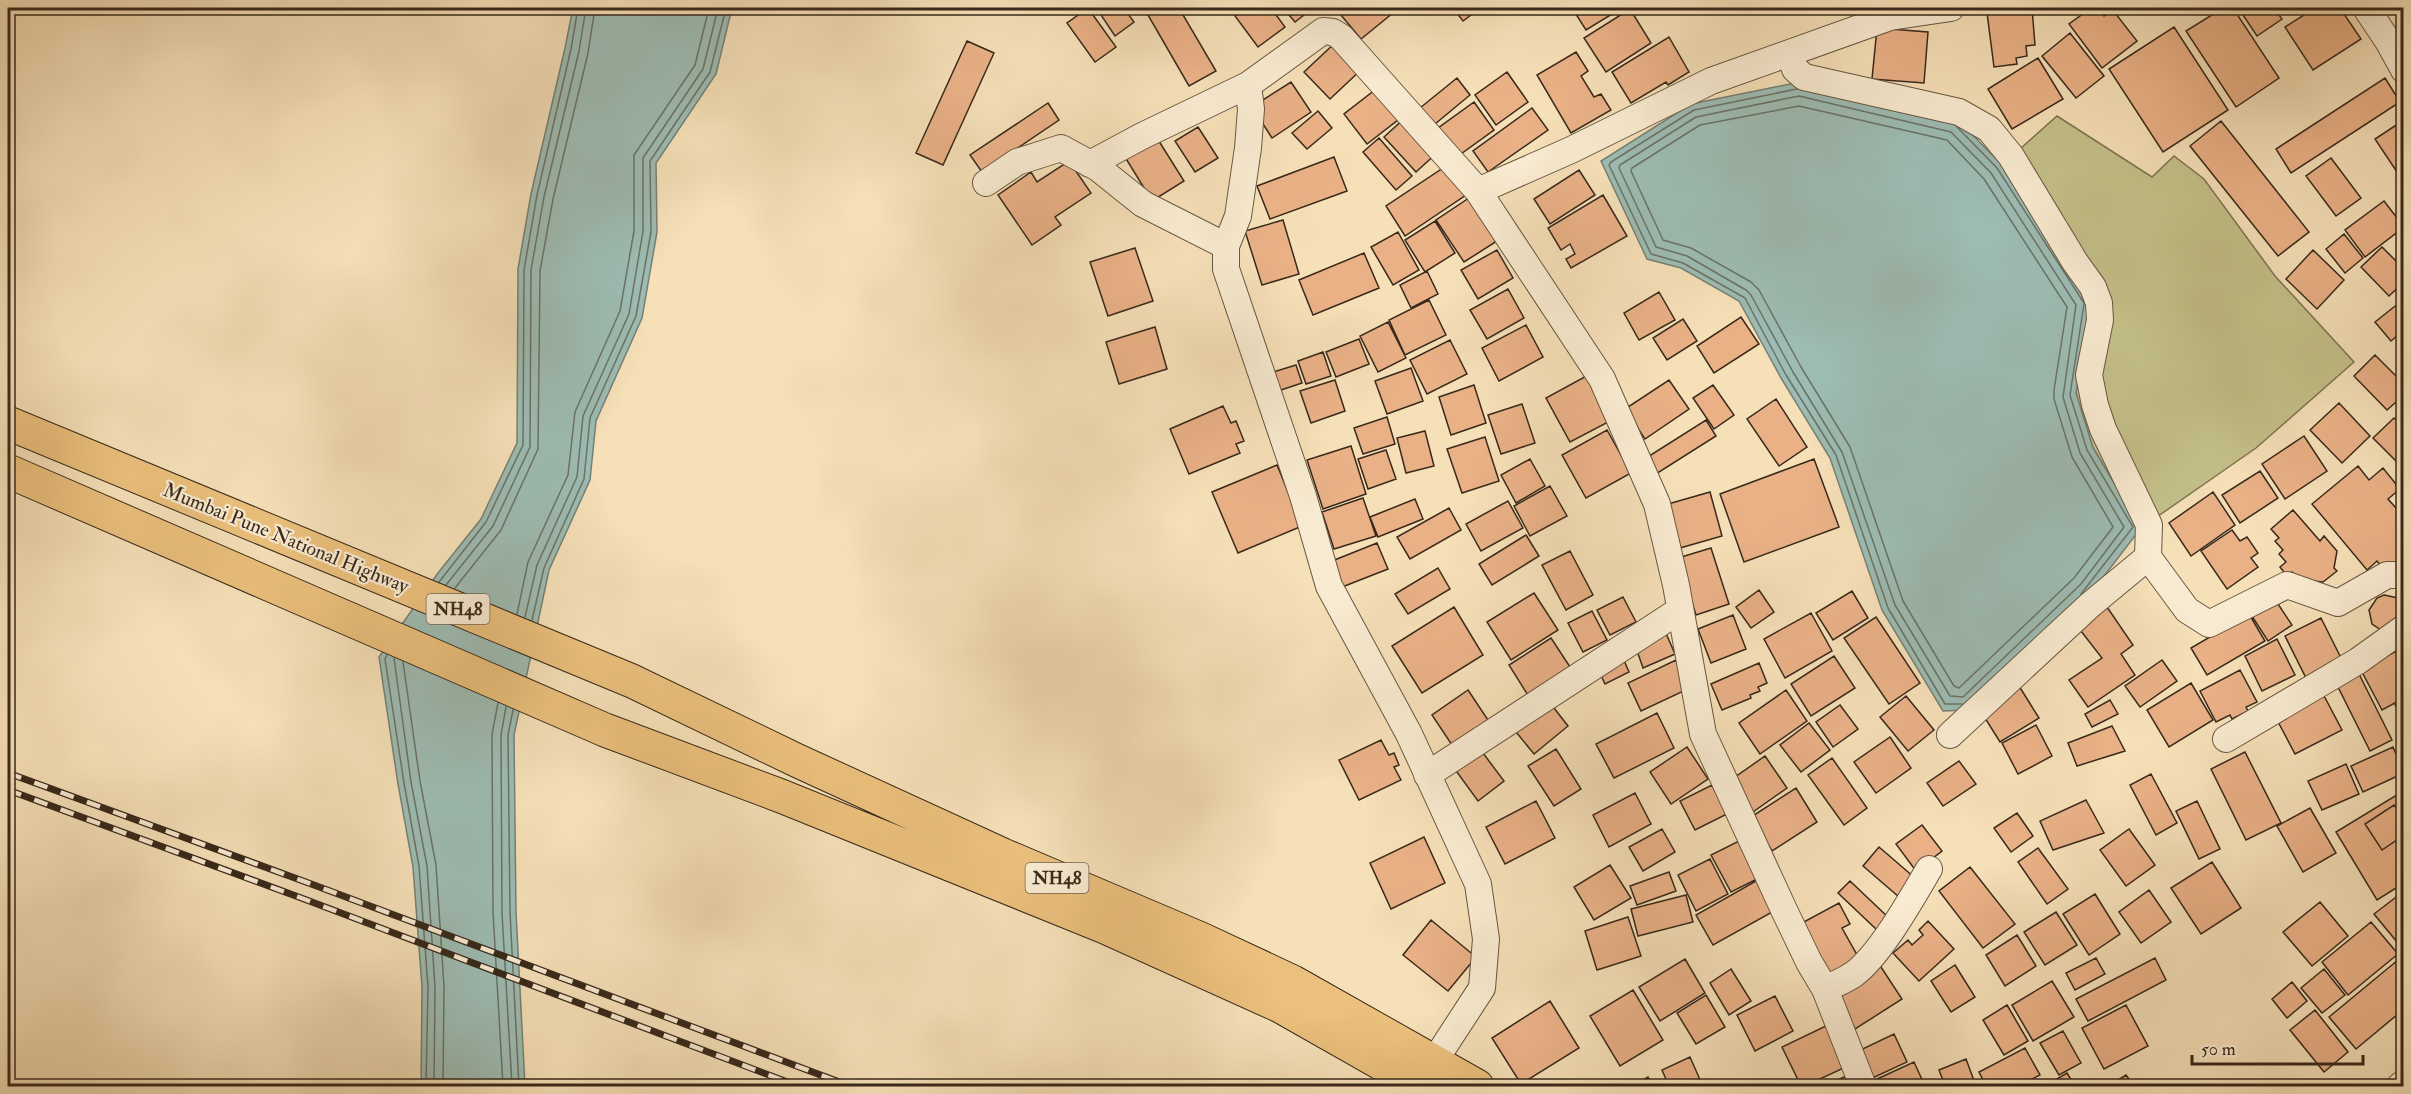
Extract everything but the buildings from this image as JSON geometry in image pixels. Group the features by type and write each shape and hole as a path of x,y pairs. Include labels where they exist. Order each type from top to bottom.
{"highway":[{"name":"Mumbai Pune National Highway","path":"8,423 632,681 798,761 992,850 1201,939 1293,982 1424,1078"},
{"name":"NH48","path":"8,471 265,585 605,730 781,796 1105,927 1280,1006 1424,1078 1477,1086"}],"street":[{"path":"1478,191 1571,150 1711,81 1890,17 1951,8"},
{"path":"2366,8 2402,62"},
{"path":"1090,164 1248,85 1323,31 1333,32 1341,37 1478,191 1602,379 1657,504 1703,734 1789,920 1825,989 1863,1086"},
{"path":"1790,53 1795,69 1804,77 1959,112 1989,129 2011,156 2075,262 2093,287 2099,303 2100,320 2089,375 2095,405 2103,429 2149,525 2148,557 2187,610 2210,624 2287,585 2338,603 2387,575 2403,575"},
{"path":"1248,85 1251,109 1248,148 1238,216 1226,246 1226,269 1303,496 1329,586 1409,734 1478,884 1486,939 1482,988 1424,1078"},
{"path":"986,183 1017,162 1061,148 1090,164 1143,204 1226,246"},
{"path":"1950,735 2090,605 2148,557"},
{"path":"1427,775 1680,610"},
{"path":"2226,739 2358,661 2403,628"},
{"path":"1825,989 1853,975 1867,963 1905,909 1929,869"},
{"path":"2400,1086 2403,1083"}],"shaded area":[{"path":"2057,116 2152,177 2174,156 2204,179 2275,276 2354,362 2256,448 2141,528 2093,448 2076,393 2090,302 2002,165"}],"water":[{"path":"573,8 732,8 716,74 656,163 657,232 642,318 596,421 590,480 549,570 514,735 516,912 525,1086 421,1086 422,987 413,867 379,657 438,573 481,519 517,443 518,269 531,194"},
{"path":"1800,82 1958,120 2002,165 2090,302 2076,393 2093,448 2141,528 2091,593 1969,710 1943,711 1882,610 1830,458 1781,378 1739,301 1681,268 1647,259 1601,161 1691,104"}],"railway":[{"path":"8,773 850,1086"},
{"path":"8,790 798,1086"}]}
